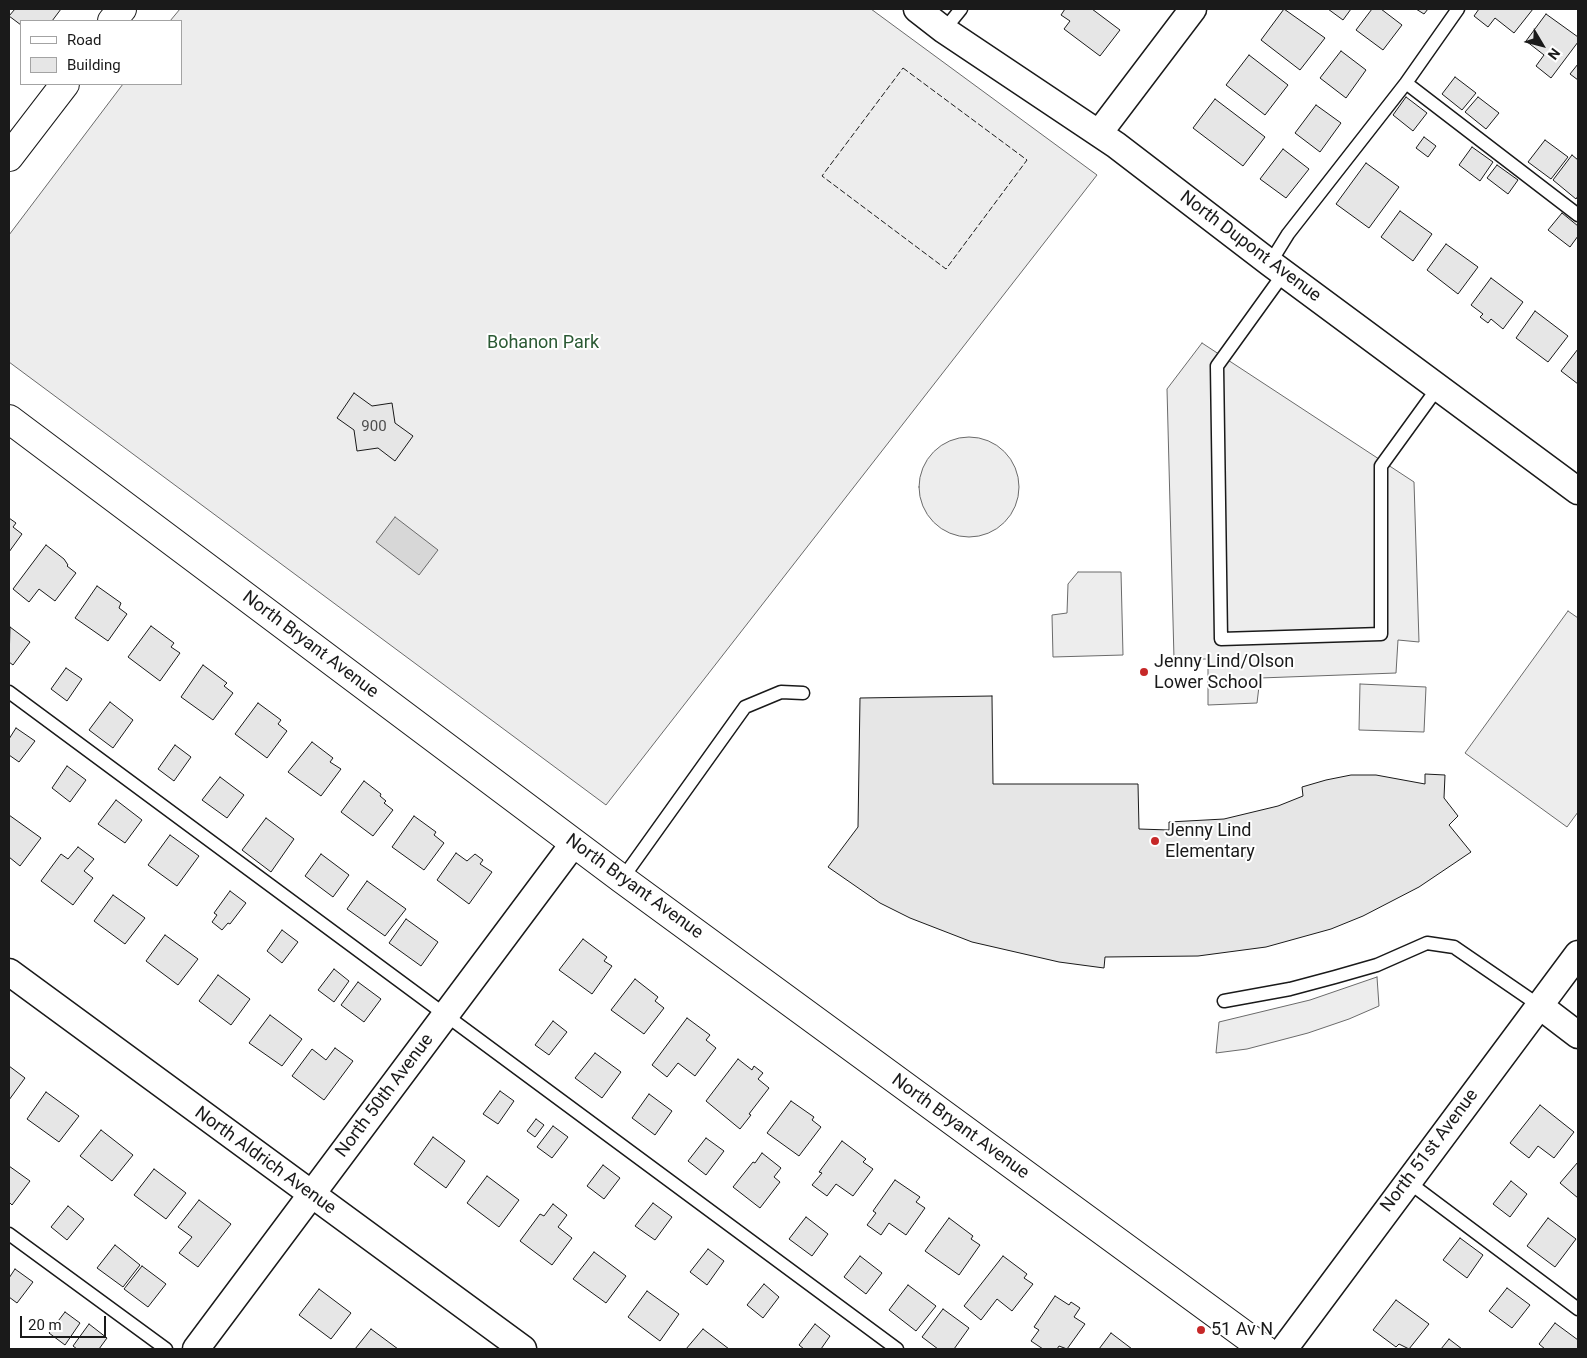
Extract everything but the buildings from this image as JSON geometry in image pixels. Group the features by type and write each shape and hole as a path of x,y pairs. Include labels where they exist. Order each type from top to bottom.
{"street":[{"path":"113,20 122,9"},
{"name":"North Dupont Avenue","path":"917,9 944,30 1099,133 1277,268 1439,386 1578,491"},
{"path":"1099,133 1194,9"},
{"path":"12,147 63,85"},
{"name":"North Bryant Avenue","path":"9,419 622,879 1264,1349"},
{"name":"North 50th Avenue","path":"196,1349 574,843"},
{"name":"North 51st Avenue","path":"1284,1349 1578,954"},
{"name":"North Aldrich Avenue","path":"9,972 522,1349"},
{"path":"1540,1006 1578,1035"}],"lane":[{"path":"944,30 960,9"},
{"path":"1439,386 1381,466 1381,634 1221,639 1217,366 1277,268 1288,234 1406,84 1458,9"},
{"path":"1406,84 1578,215"},
{"path":"9,692 897,1349"},
{"path":"622,879 745,707 781,692 803,693"},
{"path":"1224,1001 1290,989 1377,965 1427,943 1454,947 1540,1006"},
{"path":"1408,1181 1578,1308"},
{"path":"9,1234 166,1349"}],"shaded area":[{"name":"Bohanon Park","path":"180,9 871,9 1097,175 606,805 9,362 9,235 122,85 182,85 182,20 171,20"},
{"path":"1202,343 1414,482 1419,642 1398,640 1396,673 1260,678 1257,703 1208,705 1208,659 1174,659 1167,389"},
{"path":"969,437 979,438 997,445 1011,459 1018,477 1018,497 1011,515 997,529 979,536 969,537 959,536 941,529 927,515 920,497 919,487 920,477 927,459 941,445 959,438"},
{"path":"395,517 438,550 419,575 376,542"},
{"path":"1078,572 1121,572 1123,655 1053,657 1052,615 1067,613 1068,584"},
{"path":"1568,611 1578,618 1578,812 1567,827 1465,753"},
{"path":"1360,684 1426,687 1424,732 1359,730"},
{"path":"1377,977 1379,1006 1308,1033 1247,1049 1216,1053 1219,1022 1310,1000"}],"fence":[{"path":"903,68 1027,160 946,269 822,176 903,68"}],"place":[{"name":"Jenny Lind/Olson Lower School","path":"1144,672"},
{"name":"Jenny Lind Elementary","path":"1155,841"},
{"name":"51 Av N","path":"1201,1330"}]}
